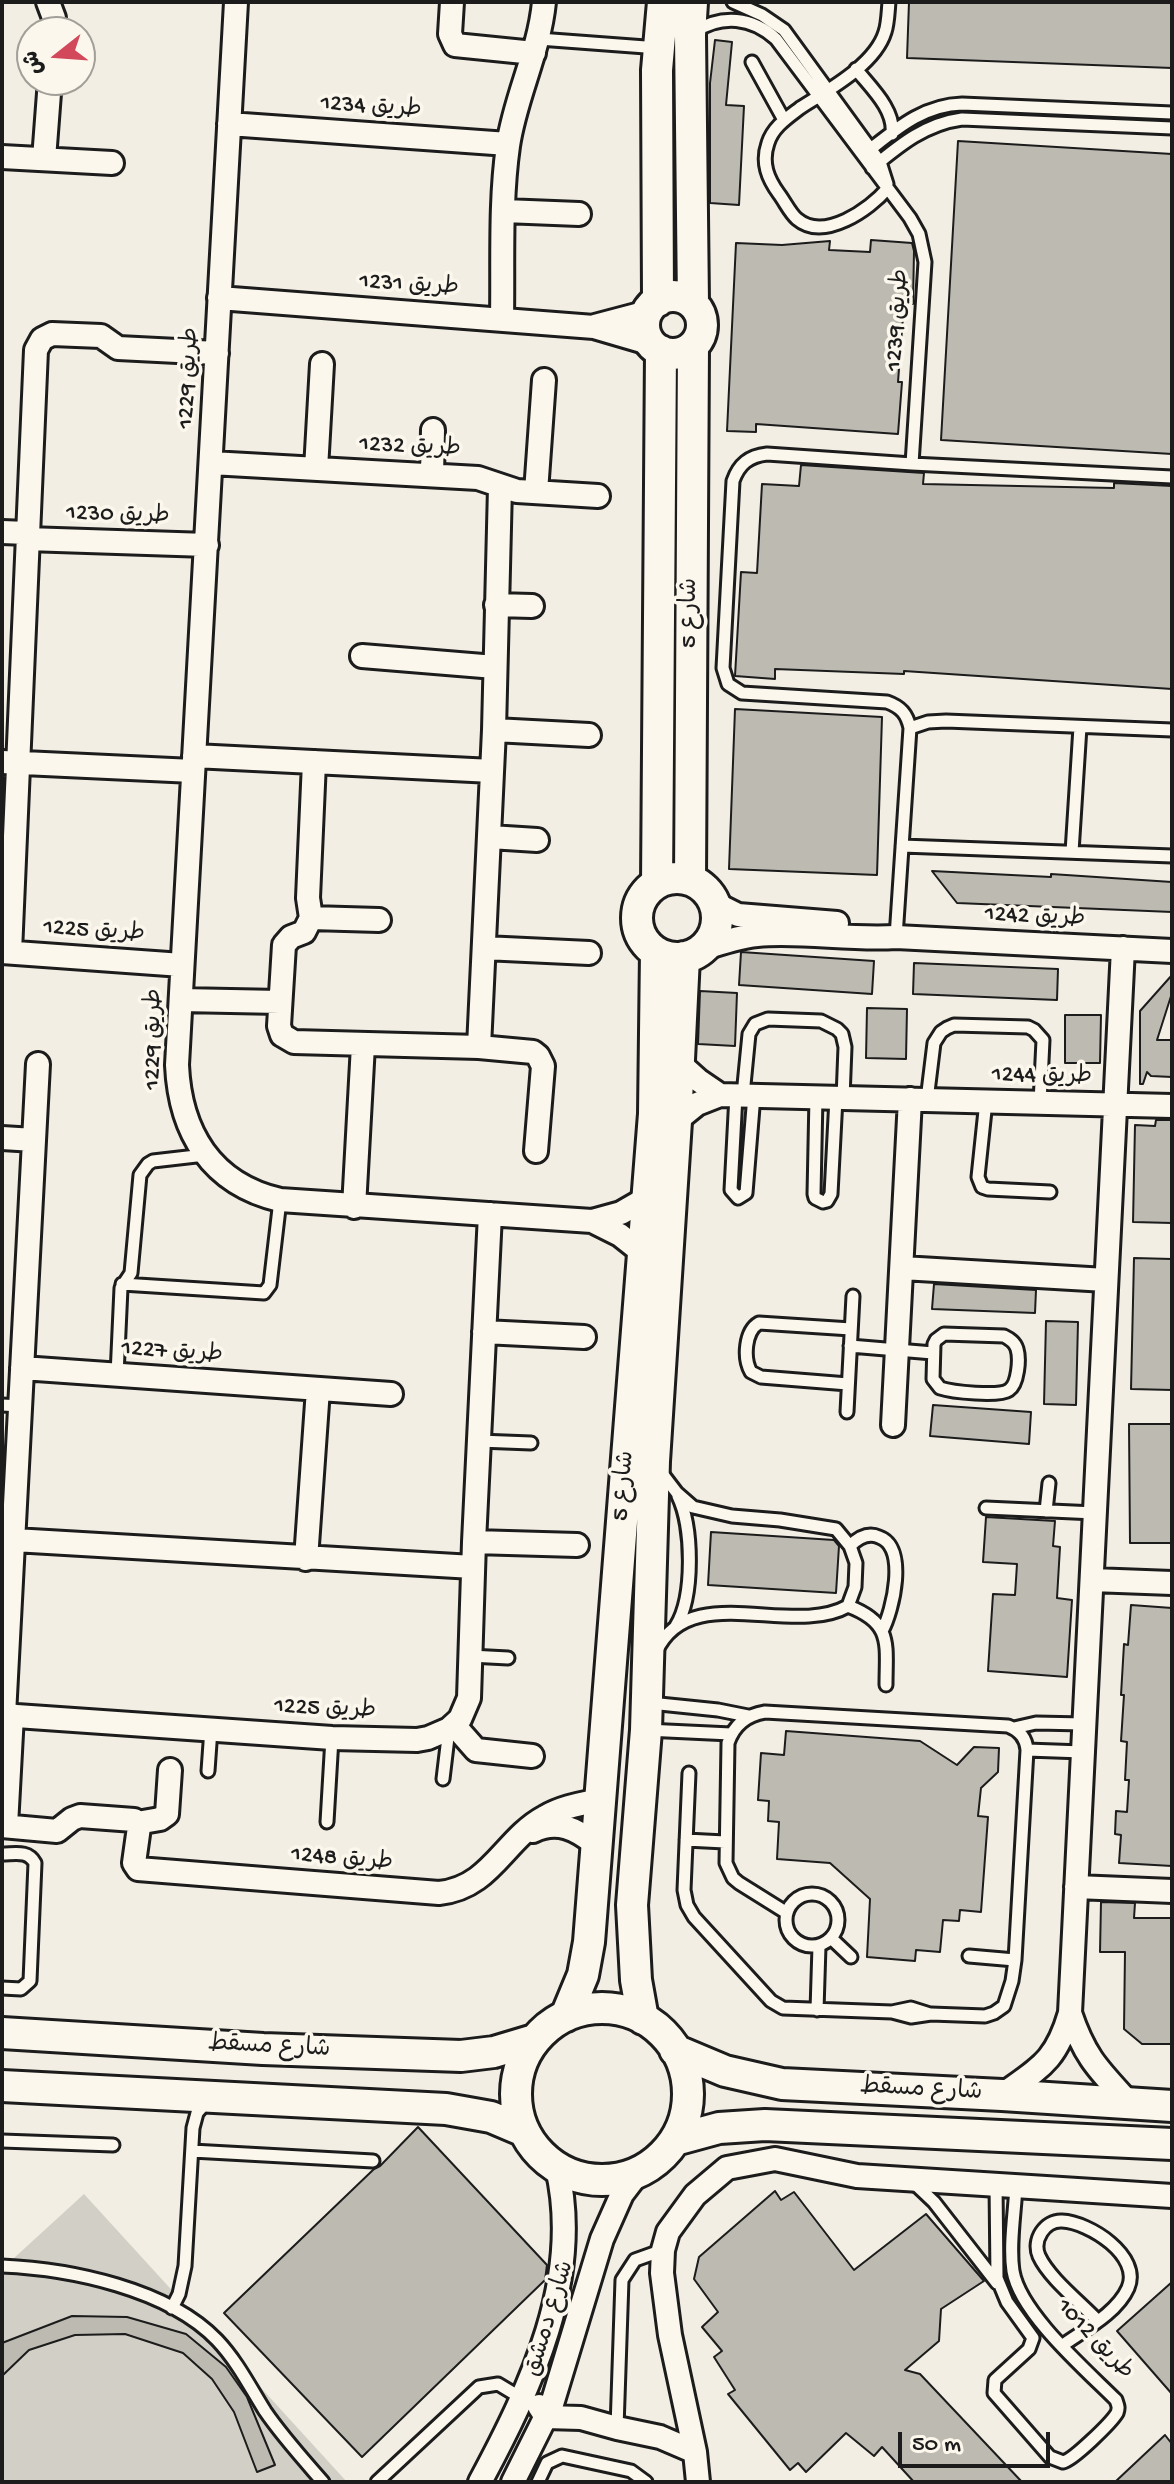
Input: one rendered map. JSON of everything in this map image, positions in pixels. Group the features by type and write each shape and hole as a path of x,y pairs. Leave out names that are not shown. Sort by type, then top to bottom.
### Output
{"street":[{"name":"طريق 1229","path":"236,2 177,1065 184,1115 205,1155 238,1184 259,1195 280,1200 592,1221 621,1213 647,1198"},
{"path":"452,2 450,39 455,45 536,46"},
{"path":"502,319 508,144 536,46 544,2"},
{"path":"653,306 669,296 677,296 693,304 701,315 702,329 693,346 678,353 657,347 645,327 653,306 657,70 663,2"},
{"path":"692,2 693,304"},
{"path":"44,159 49,96"},
{"name":"طريق 1234","path":"229,124 508,144"},
{"path":"2,157 112,163"},
{"path":"504,211 579,214"},
{"name":"طريق 1231","path":"219,298 594,327 657,347"},
{"name":"طريق 1231","path":"594,327 653,306"},
{"path":"6,952 10,762 27,536 36,350 46,336 57,334 101,336 118,348 217,353"},
{"name":"شارع 5","path":"693,346 701,889"},
{"name":"شارع 5","path":"657,347 657,883"},
{"path":"316,469 322,364"},
{"path":"536,492 544,380"},
{"path":"432,475 433,430"},
{"name":"طريق 1232","path":"211,463 478,478 500,487 598,496"},
{"path":"479,1047 490,837 500,487"},
{"name":"طريق 1230","path":"2,532 27,536 207,545"},
{"path":"496,605 532,606"},
{"path":"362,656 495,667"},
{"path":"494,730 589,735"},
{"path":"10,762 314,762 492,771"},
{"path":"314,762 308,898 311,918 304,932 291,937 284,945 280,1031 289,1041 479,1047 533,1052 543,1066 536,1151"},
{"path":"490,837 537,840"},
{"path":"679,878 701,889 716,911 716,925 711,939 681,953 647,944 641,935 638,912 641,900 657,883 679,878"},
{"name":"طريق 1242","path":"701,889 718,905 738,915 862,925 896,937"},
{"path":"311,918 379,920"},
{"name":"طريق 1242","path":"681,953 733,939 775,934 1172,951"},
{"path":"484,948 589,953"},
{"path":"1002,2095 1047,2061 1063,2038 1070,2013 1123,948"},
{"name":"طريق 1225","path":"6,952 182,965"},
{"name":"شارع 5","path":"643,2019 636,1980 632,1905 649,1671 654,1461 676,1121 681,953"},
{"name":"شارع 5","path":"566,2016 583,1975 589,1942 654,1114 681,953"},
{"path":"181,1000 280,1002"},
{"path":"354,1207 363,1045"},
{"path":"679,1063 698,1080 738,1095"},
{"path":"38,1064 22,1368 11,1405 14,1540 4,1826 57,1831 80,1816 134,1820 137,1823 160,1819 167,1814 170,1770"},
{"name":"طريق 1244","path":"676,1121 697,1104 738,1095 1172,1106"},
{"path":"893,1425 902,1268 919,1100"},
{"path":"2,1138 34,1140"},
{"path":"490,1214 469,1698 465,1710 452,1727 476,1750 532,1756"},
{"name":"طريق 1229","path":"592,1221 620,1235 644,1254"},
{"path":"902,1268 1106,1280"},
{"path":"484,1332 584,1337"},
{"name":"طريق 1227","path":"22,1368 391,1394"},
{"path":"306,1559 318,1389"},
{"path":"14,1540 473,1567"},
{"path":"474,1542 577,1545"},
{"path":"1092,1580 1172,1583"},
{"name":"طريق 1225","path":"6,1715 332,1738 417,1740 452,1727"},
{"path":"600,1800 620,1823 619,1877 621,1889 632,1905"},
{"name":"طريق 1248","path":"137,1823 134,1863 138,1869 439,1893 459,1890 477,1880 544,1817 562,1809 600,1800"},
{"name":"طريق 1248","path":"521,1837 553,1824 577,1832 596,1845"},
{"path":"1076,1887 1172,1891"},
{"path":"597,2008 629,2012 643,2019 667,2038 686,2079 688,2095 682,2126 675,2140 652,2164 638,2173 618,2179 576,2177 557,2168 544,2158 524,2131 517,2108 516,2084 522,2061 534,2040 554,2022 597,2008"},
{"path":"1070,2013 1087,2055 1130,2104"},
{"name":"شارع مسقط","path":"2,2033 263,2049 461,2056 494,2052 534,2040"},
{"name":"شارع مسقط","path":"675,2050 725,2071 782,2084 1172,2106"},
{"path":"2,2086 446,2109 491,2117 524,2131"},
{"name":"شارع مسقط","path":"675,2140 719,2128 765,2125 1172,2144"},
{"path":"698,2482 695,2452 670,2335 662,2273 663,2250 668,2232 695,2195 727,2168 775,2159 857,2176 1172,2196"},
{"name":"شارع دمشق","path":"480,2482 524,2399 562,2276 564,2220 557,2168"},
{"name":"شارع دمشق","path":"513,2482 546,2417 602,2239 622,2194 638,2173"},
{"path":"538,2361 535,2394 546,2417 581,2418 660,2437 695,2452"},
{"path":"558,2384 576,2405 581,2418"},
{"path":"660,2437 689,2422"}],"lane":[{"name":"طريق 1239","path":"733,2 749,16 774,21 784,30 823,93 886,175 887,189 915,225 924,252 912,464"},
{"path":"887,189 867,208 843,222 815,226 799,220 771,182 766,167 767,145 784,120 874,53 885,33 889,2"},
{"path":"690,35 720,21 749,16"},
{"path":"536,46 660,48"},
{"path":"752,62 784,120"},
{"path":"856,69 889,112 893,122 892,134"},
{"path":"867,152 922,112 952,104 1172,113"},
{"path":"1121,126 1122,111"},
{"path":"876,165 919,132 962,119 1172,128"},
{"path":"896,937 910,728 903,711 887,702 742,693 728,684 723,668 733,481 741,465 757,455 767,454 1172,477"},
{"path":"910,728 928,722 946,721 1172,730"},
{"path":"1072,852 1080,727"},
{"path":"902,846 1172,856"},
{"path":"738,1095 746,1193 738,1198 731,1190 738,1095 749,1034 755,1024 768,1019 821,1021 837,1029 845,1047 832,1098 814,1194 823,1202 831,1194 832,1098"},
{"path":"919,1100 934,1043 941,1032 954,1025 1021,1026 1034,1030 1043,1040 1040,1103"},
{"path":"986,1101 978,1177 980,1184 988,1189 1050,1192"},
{"path":"117,1375 122,1284 131,1273 138,1181 148,1164 205,1155"},
{"path":"122,1284 264,1293 270,1285 280,1200"},
{"path":"847,1412 853,1296"},
{"path":"848,1384 761,1377 751,1372 747,1361 748,1334 759,1323 851,1329"},
{"path":"944,1334 1004,1336 1013,1342 1018,1352 1015,1382 1008,1391 998,1394 940,1388 933,1379 933,1353 936,1340 944,1334"},
{"path":"850,1346 933,1353"},
{"path":"479,1441 531,1443"},
{"path":"654,1461 677,1493 693,1507 732,1516 836,1529 850,1546 856,1563 855,1587 848,1606 835,1614 808,1617 722,1612 696,1616 670,1633"},
{"path":"1046,1511 1049,1483"},
{"path":"649,1671 658,1647 681,1618 687,1594 688,1526 677,1493"},
{"path":"986,1508 1095,1513"},
{"path":"850,1546 864,1536 872,1535 888,1541 893,1548 896,1556 893,1602 882,1631"},
{"path":"848,1606 868,1616 887,1640 886,1685"},
{"path":"470,1656 508,1658"},
{"path":"646,1716 718,1710 748,1716 765,1712 1014,1728 1036,1723 1084,1724"},
{"path":"646,1716 731,1734"},
{"path":"748,1716 736,1727 728,1743 726,1863 733,1878 745,1888 787,1913"},
{"path":"443,1779 452,1727"},
{"path":"689,1773 684,1890 687,1905 694,1917 771,2001 790,2010 892,2012 911,2008 931,2014 985,2016 1004,2006 1015,1960 1027,1750 1025,1740 1014,1728"},
{"path":"208,1771 211,1729"},
{"path":"327,1822 332,1738"},
{"path":"1027,1750 1083,1752"},
{"path":"686,1840 725,1842"},
{"path":"2,1854 25,1854 35,1863 30,1981 21,1989 2,1988"},
{"path":"807,1895 825,1898 837,1912 838,1921 831,1938 819,1946 810,1946 794,1939 786,1922 787,1913 798,1898 807,1895"},
{"path":"831,1938 851,1957"},
{"path":"817,2010 819,1946"},
{"path":"969,1956 1015,1960"},
{"path":"172,2308 179,2294 185,2266 194,2120 212,2096"},
{"path":"2,2141 113,2145"},
{"path":"192,2151 373,2161"},
{"path":"908,2179 934,2202 1000,2287"},
{"name":"طريق 1012","path":"1006,2184 1012,2258 1017,2284 1029,2308 1118,2405 1115,2415 1070,2461 1050,2457 994,2393 995,2380 1029,2349 1033,2338 1007,2302 997,2278 1006,2184"},
{"path":"1063,2345 1097,2320 1114,2305 1128,2287 1129,2267 1118,2248 1088,2230 1062,2221 1053,2222 1039,2236 1039,2255 1097,2320"},
{"path":"617,2428 622,2280 635,2260 663,2250"},
{"path":"2,2266 121,2286 172,2308 200,2325 228,2352 265,2411 323,2482"},
{"path":"377,2482 479,2387 498,2384 524,2399"},
{"path":"538,2482 547,2463 562,2456 631,2471 646,2482"}],"shaded area":[{"path":"84,2194 347,2482 2,2482 2,2269"}],"building":[{"path":"909,2 1172,2 1172,68 907,58"},
{"path":"715,40 732,42 726,105 744,106 739,205 710,203 710,83"},
{"path":"958,141 1172,154 1172,454 941,440"},
{"path":"871,240 912,243 914,251 913,304 904,304 898,434 756,424 756,432 727,431 736,243 782,245 830,241 829,250 870,252"},
{"path":"801,465 924,473 923,484 1114,488 1114,483 1172,486 1172,689 904,671 904,674 775,669 775,679 735,676 741,572 757,573 762,484 799,486"},
{"path":"735,709 882,717 877,875 729,869"},
{"path":"932,871 1051,877 1051,874 1172,882 1172,912 957,903"},
{"path":"741,952 874,961 872,994 739,985"},
{"path":"914,963 1058,969 1057,1000 913,994"},
{"path":"1172,975 1172,993 1157,1040 1172,1040 1172,1077 1151,1076 1147,1072 1143,1084 1140,1084 1140,1011"},
{"path":"700,991 737,993 735,1046 698,1044"},
{"path":"867,1008 907,1009 906,1059 866,1058"},
{"path":"1065,1015 1101,1015 1100,1063 1065,1063"},
{"path":"1156,1120 1172,1120 1172,1223 1133,1222 1135,1125 1155,1126"},
{"path":"1134,1258 1172,1259 1172,1390 1131,1389"},
{"path":"934,1284 1036,1290 1035,1313 932,1309"},
{"path":"1046,1321 1078,1322 1076,1405 1044,1404"},
{"path":"933,1405 1031,1412 1029,1444 930,1436"},
{"path":"1129,1424 1172,1424 1172,1543 1130,1543"},
{"path":"986,1517 1055,1521 1053,1546 1060,1547 1057,1598 1072,1600 1067,1677 988,1671 993,1594 1015,1595 1017,1564 983,1562"},
{"path":"711,1532 834,1540 839,1546 836,1593 708,1585"},
{"path":"1131,1605 1172,1608 1172,1866 1119,1863 1121,1835 1115,1834 1116,1811 1127,1812 1129,1780 1125,1780 1127,1742 1121,1741 1124,1695 1121,1695 1124,1644 1128,1645"},
{"path":"786,1731 920,1741 957,1765 974,1747 999,1748 998,1772 981,1788 978,1816 988,1817 981,1912 960,1910 959,1921 943,1920 940,1952 916,1950 915,1961 867,1957 870,1899 830,1863 777,1859 779,1822 768,1821 769,1801 758,1800 761,1753 784,1755"},
{"path":"1101,1902 1135,1903 1134,1918 1172,1918 1172,2044 1142,2044 1124,2029 1125,1952 1100,1952"},
{"path":"418,2127 547,2265 545,2280 362,2457 224,2313"},
{"path":"775,2191 781,2200 794,2192 854,2270 926,2214 984,2281 941,2309 939,2341 905,2370 920,2374 1022,2482 914,2482 882,2447 874,2456 846,2433 806,2472 798,2463 790,2470 728,2394 735,2390 714,2357 722,2351 702,2327 718,2312 694,2279 699,2257"},
{"path":"1172,2282 1172,2394 1117,2331"},
{"path":"72,2316 127,2317 186,2334 226,2367 247,2397 275,2465 257,2472 234,2412 212,2379 183,2353 125,2334 75,2335 29,2350 2,2376 2,2343"},
{"path":"1165,2435 1172,2444 1172,2482 1115,2482"}]}
